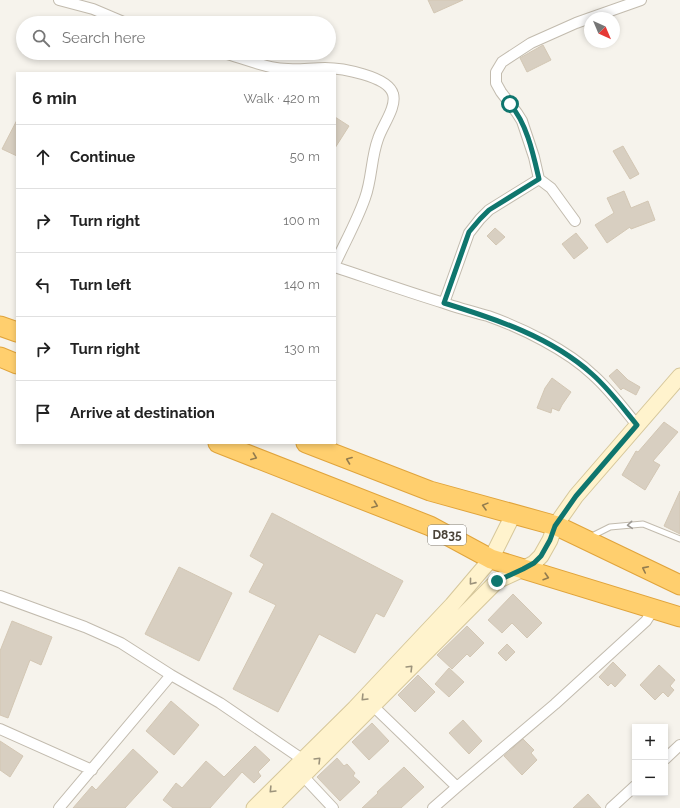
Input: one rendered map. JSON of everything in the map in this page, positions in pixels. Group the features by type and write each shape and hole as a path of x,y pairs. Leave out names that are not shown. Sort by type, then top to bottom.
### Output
{"highway":[{"path":"0,326 16,332"},
{"path":"0,357 16,364"},
{"name":"D835","path":"221,444 430,526 491,559 652,610 680,617"},
{"path":"309,444 430,491 514,513 555,526 680,585"}],"street":[{"path":"59,0 93,9 110,16"},
{"path":"607,12 641,0"},
{"path":"575,221 551,188 539,179 534,157 522,121 496,83 496,72 502,62 531,43 584,20"},
{"path":"247,60 277,69 327,68 344,70 378,79 387,85 393,93 393,103 378,138 374,152 372,170 365,198 336,263"},
{"path":"444,303 469,232 489,210 539,179"},
{"path":"336,265 488,317 545,342 578,362 593,374 637,425"},
{"path":"254,808 302,759 497,581 534,563 543,553 555,526 576,496 680,376"},
{"path":"271,808 372,705 389,680 491,559 514,513"},
{"path":"0,596 85,627 121,643 171,675 220,703 302,759"},
{"path":"434,808 554,704 646,621 652,610"},
{"path":"59,808 171,675"},
{"path":"372,705 457,787"},
{"path":"0,729 92,770"},
{"path":"668,756 680,745"},
{"path":"303,776 333,808"},
{"path":"611,808 632,789"}],"lane":[{"path":"584,540 610,527 643,524 680,539"}],"building":[{"path":"428,0 463,0 434,13"},
{"path":"543,45 551,60 527,72 520,58"},
{"path":"336,118 349,126 336,146"},
{"path":"16,122 16,156 2,149"},
{"path":"623,146 639,174 630,179 613,151"},
{"path":"624,191 631,208 648,201 655,220 631,229 630,227 607,243 595,225 614,213 607,198"},
{"path":"495,228 505,237 496,245 487,236"},
{"path":"576,233 588,248 574,259 562,244"},
{"path":"617,369 628,380 640,387 636,395 623,388 621,390 609,376"},
{"path":"552,378 571,392 559,411 552,408 551,413 537,408 545,388"},
{"path":"664,422 678,432 653,461 660,465 645,490 622,475 636,451 638,452"},
{"path":"680,491 680,534 664,526"},
{"path":"272,513 403,581 384,617 376,613 355,653 319,634 278,712 233,689 276,605 249,592 264,564 250,556"},
{"path":"179,567 232,593 199,661 145,634"},
{"path":"513,594 542,623 527,638 512,623 502,633 488,620"},
{"path":"12,621 52,637 41,665 30,660 8,718 0,715 0,651"},
{"path":"467,626 484,643 470,657 467,654 452,669 437,655"},
{"path":"507,644 515,652 506,661 498,653"},
{"path":"613,662 626,675 615,687 611,683 608,686 599,677"},
{"path":"659,665 675,680 670,686 674,690 668,697 663,692 655,700 640,685"},
{"path":"449,668 464,682 449,697 435,684"},
{"path":"418,675 435,692 415,712 398,695"},
{"path":"171,701 199,725 174,755 146,731"},
{"path":"463,720 482,741 469,754 449,733"},
{"path":"372,723 389,741 369,760 352,742"},
{"path":"523,739 534,750 531,753 537,760 522,775 504,756"},
{"path":"0,741 23,756 10,777 0,770"},
{"path":"255,746 270,760 258,772 261,776 254,783 242,772 210,808 173,808 163,800 176,783 182,788 206,761 224,777"},
{"path":"133,749 158,772 125,808 73,808 92,786 96,790"},
{"path":"337,758 344,766 347,764 355,773 353,776 360,782 340,801 317,777"},
{"path":"404,767 424,787 401,808 362,808 378,793 377,792"},
{"path":"588,794 601,808 573,808"}],"route":[{"path":"497,581 534,563 541,556 546,549 555,526 576,496 637,425 610,392 593,374 578,362 545,342 518,329 488,317 444,303 469,232 489,210 524,190 539,179 534,157 522,121 510,104"}]}
